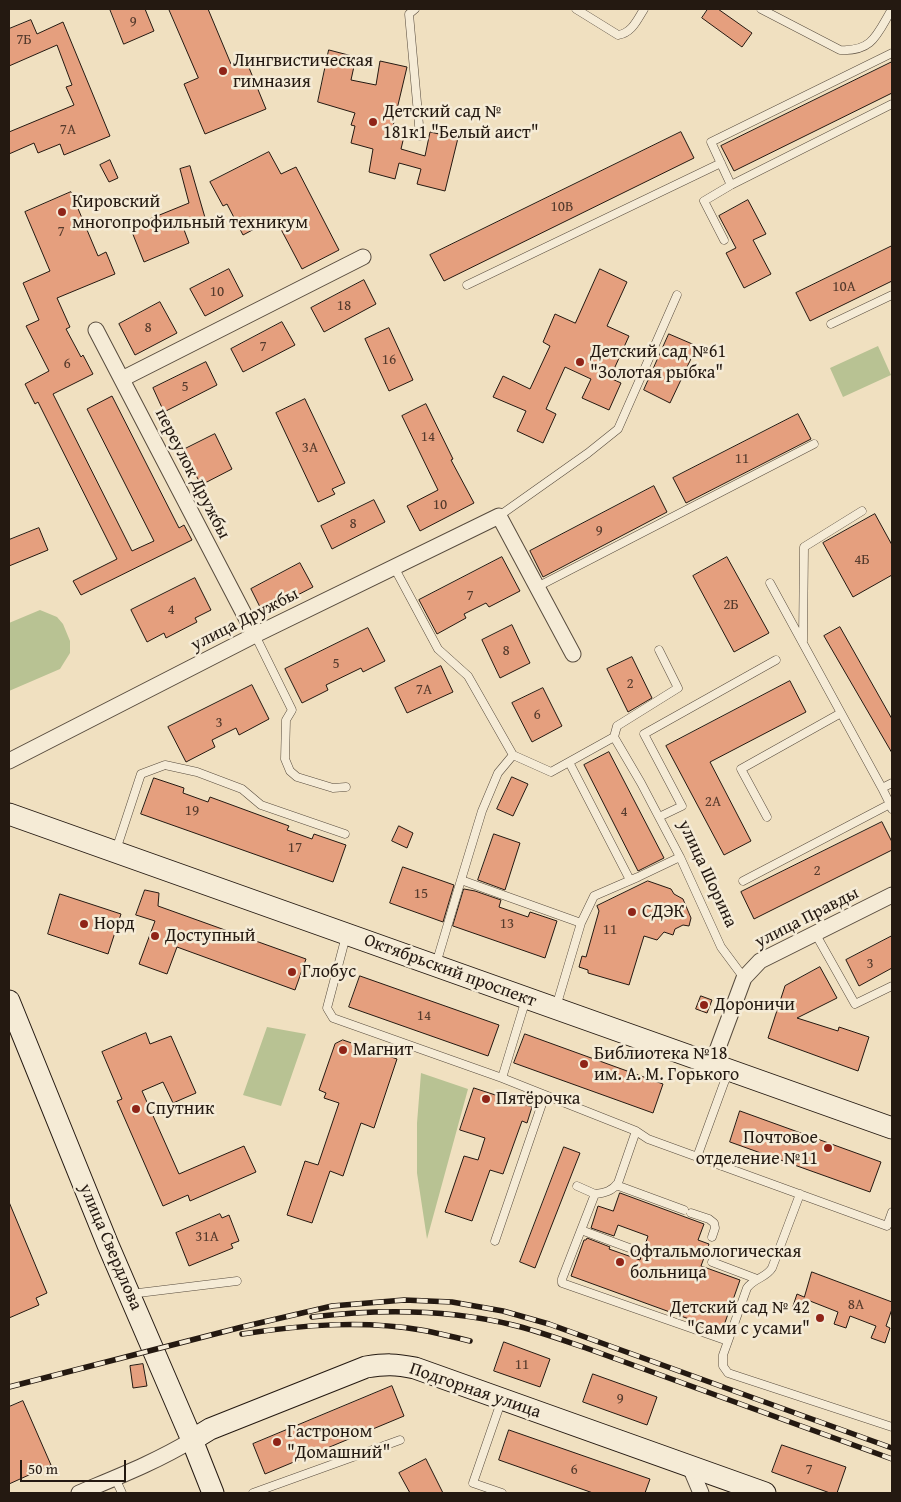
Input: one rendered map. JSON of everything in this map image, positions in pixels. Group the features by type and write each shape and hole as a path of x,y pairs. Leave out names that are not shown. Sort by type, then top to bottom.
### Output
{"street":[{"path":"122,379 363,257"},
{"name":"переулок Дружбы","path":"96,330 255,635"},
{"path":"499,516 573,654"},
{"name":"улица Дружбы","path":"9,761 255,635 499,516"},
{"name":"Октябрьский проспект","path":"9,814 892,1128"},
{"name":"улица Правды","path":"720,1067 744,978 760,961 892,895"},
{"name":"улица Свердлова","path":"9,1001 108,1246 213,1493"},
{"name":"Подгорная улица","path":"79,1493 166,1455 210,1429 366,1367 385,1364 414,1368 765,1493"},
{"path":"690,1467 701,1493"}],"lane":[{"path":"415,9 410,14 420,136"},
{"path":"576,9 618,35 625,34 631,30 644,9"},
{"path":"761,9 840,50 853,51 866,46 874,39 892,10"},
{"path":"731,185 710,142 892,53"},
{"path":"724,240 704,201 731,185 892,104"},
{"path":"467,285 721,163"},
{"path":"499,516 588,453 618,429 677,295"},
{"path":"831,324 892,295"},
{"path":"537,587 814,444"},
{"path":"803,643 804,547 862,511"},
{"path":"394,568 438,649 468,676 513,755 551,772 614,737 617,726 678,688 659,650"},
{"path":"743,882 891,807 770,583"},
{"path":"255,635 292,710 286,720 285,759 290,771 297,777 333,788 346,787"},
{"path":"660,818 682,806 644,734 776,660"},
{"path":"767,817 741,768 841,713"},
{"name":"улица Шорина","path":"614,737 680,857 721,947 744,978"},
{"path":"435,966 482,811 498,773 513,755"},
{"path":"569,762 630,880"},
{"path":"116,852 141,774 165,765 197,772 242,789 261,805 345,834"},
{"path":"882,788 892,782"},
{"path":"556,1009 581,923 594,896 680,857"},
{"path":"461,880 581,923"},
{"path":"347,934 327,1008 333,1018 502,1078 636,1131 648,1139 890,1227 892,1212"},
{"path":"815,934 855,1004 892,986"},
{"path":"502,1078 527,998"},
{"path":"697,1157 720,1067"},
{"path":"495,1241 545,1095"},
{"path":"577,1186 595,1194 605,1193 614,1189 636,1131"},
{"path":"616,1186 709,1219 714,1223 715,1228 712,1238"},
{"path":"595,1194 562,1283 728,1341"},
{"path":"800,1194 769,1274 758,1279 747,1288 728,1341 723,1366 728,1373 892,1427"},
{"path":"581,1230 632,1249"},
{"path":"712,1262 758,1279"},
{"path":"129,1294 237,1282"},
{"path":"502,1400 473,1483 502,1493"},
{"path":"253,1493 400,1440"},
{"path":"115,1478 122,1493"}],"green space":[{"path":"878,346 891,375 843,397 830,368"},
{"path":"40,610 57,617 63,624 70,641 70,653 60,669 9,691 9,623"},
{"path":"267,1027 306,1034 281,1106 243,1095"},
{"path":"421,1073 468,1089 427,1239 417,1173 417,1123"}],"building":[{"path":"110,9 145,9 154,31 124,44"},
{"name":"Лингвистическая гимназия","path":"169,9 208,9 231,64 245,58 266,109 205,134 184,84 198,78"},
{"path":"708,9 718,9 752,33 742,47 702,18"},
{"path":"31,20 37,34 63,22 110,136 64,155 60,144 38,153 34,143 9,154 9,132 74,105 66,87 72,85 57,45 9,66 9,29"},
{"name":"Детский сад № 181к1 \"Белый аист\"","path":"329,50 356,57 351,80 376,85 380,61 407,67 393,126 406,128 401,149 425,156 430,132 458,138 445,191 417,184 421,169 399,163 395,179 369,172 373,149 351,143 355,126 351,125 355,113 318,102"},
{"path":"892,62 892,93 734,171 721,146"},
{"path":"681,132 694,158 444,281 430,255"},
{"path":"269,152 281,174 296,167 339,250 302,269 275,218 243,235 227,204 223,206 210,182"},
{"path":"110,160 118,178 109,182 100,165"},
{"path":"190,166 206,221 183,227 189,243 144,262 130,227 189,203 180,169"},
{"path":"71,192 98,256 106,252 115,274 57,298 70,327 66,329 81,357 83,355 93,374 53,394 132,551 154,541 87,409 112,396 179,528 184,525 192,540 81,595 73,581 117,559 38,402 35,404 25,384 49,371 26,326 39,320 23,283 50,271 25,212"},
{"path":"748,200 766,234 753,240 771,274 744,288 726,253 736,248 719,216"},
{"path":"892,246 892,281 810,321 796,293"},
{"path":"229,269 243,296 205,316 190,289"},
{"name":"Детский сад №61 \"Золотая рыбка\"","path":"600,269 627,282 607,326 629,336 610,378 621,383 609,410 582,398 591,379 565,367 546,409 556,414 543,443 517,431 526,411 493,397 503,376 530,389 550,346 543,342 555,314 575,323"},
{"path":"364,280 376,304 324,332 311,308"},
{"path":"160,302 177,333 135,355 119,324"},
{"path":"282,322 295,345 243,372 231,349"},
{"path":"389,328 413,380 389,391 365,339"},
{"path":"669,334 697,346 670,403 644,390"},
{"path":"206,362 217,385 164,412 153,388"},
{"path":"305,399 345,483 332,489 335,494 318,502 276,413"},
{"path":"426,404 453,459 451,460 474,503 420,531 407,506 438,490 402,416"},
{"path":"798,414 811,439 686,503 673,478"},
{"path":"215,434 232,469 201,485 183,450"},
{"path":"654,486 667,512 543,577 530,551"},
{"path":"374,500 385,522 332,549 321,526"},
{"path":"875,514 892,545 892,575 853,597 823,543"},
{"path":"39,528 48,550 9,566 9,540"},
{"path":"502,557 520,591 489,607 486,603 464,614 466,618 437,634 419,600"},
{"path":"727,557 769,633 734,652 693,576"},
{"path":"300,563 313,587 263,613 251,589"},
{"path":"195,578 211,610 195,618 197,622 166,638 164,633 147,642 131,610"},
{"path":"512,625 530,663 500,678 482,640"},
{"path":"840,627 892,719 892,753 824,636"},
{"path":"368,628 385,661 363,672 361,668 326,685 328,690 302,703 285,669"},
{"path":"632,657 652,698 628,712 607,669"},
{"path":"441,666 453,692 407,713 395,688"},
{"path":"790,681 806,712 710,762 751,841 724,855 666,746"},
{"path":"252,685 269,719 239,735 236,728 212,740 215,747 186,762 168,727"},
{"path":"543,688 562,726 532,742 512,703"},
{"path":"609,752 664,858 638,871 584,765"},
{"path":"512,777 528,784 513,816 497,809"},
{"path":"154,778 184,788 183,793 208,802 210,797 289,826 287,830 312,839 314,834 346,845 333,882 141,814"},
{"path":"882,822 892,842 892,850 754,919 741,892"},
{"path":"399,826 413,833 407,848 392,841"},
{"path":"494,834 520,843 505,890 478,880"},
{"path":"403,867 454,885 443,922 390,903"},
{"path":"648,881 671,889 674,894 683,899 691,918 689,926 683,925 675,929 673,935 664,932 657,940 644,936 629,985 588,973 588,970 579,967 582,956 586,957 599,911 597,906"},
{"path":"464,889 501,900 499,907 528,917 530,912 557,921 545,958 453,926"},
{"path":"145,890 159,893 158,906 306,959 295,990 177,947 167,974 139,964 155,921 136,915"},
{"name":"Норд","path":"60,894 121,914 108,954 48,934"},
{"path":"892,936 892,968 859,986 846,960"},
{"path":"820,967 837,998 797,1018 838,1031 839,1027 869,1037 858,1071 768,1038 785,986"},
{"path":"360,976 499,1025 488,1056 349,1007"},
{"name":"Дороничи","path":"701,996 712,1000 707,1013 696,1009"},
{"path":"146,1033 150,1044 171,1036 196,1093 173,1103 163,1082 142,1091 179,1174 244,1146 256,1172 190,1201 188,1195 163,1206 117,1101 122,1099 102,1052"},
{"path":"525,1034 663,1084 653,1113 514,1063"},
{"path":"343,1040 397,1059 374,1128 361,1123 343,1176 330,1171 312,1223 287,1215 305,1161 318,1165 339,1103 324,1098 326,1093 319,1090 335,1044"},
{"path":"474,1088 532,1107 527,1123 522,1121 503,1174 490,1170 472,1221 445,1212 464,1156 478,1160 485,1138 460,1130"},
{"path":"740,1111 881,1162 870,1192 730,1142"},
{"path":"564,1147 580,1153 535,1268 520,1262"},
{"name":"Офтальмологическая больница","path":"620,1193 704,1224 698,1240 709,1244 701,1266 740,1280 722,1331 571,1276 584,1240 587,1238 610,1247 609,1249 640,1260 648,1236 618,1225 614,1236 591,1228 598,1206 613,1211"},
{"path":"9,1202 47,1293 36,1298 39,1305 9,1318"},
{"path":"220,1214 222,1218 229,1215 239,1241 231,1244 233,1248 189,1266 176,1233"},
{"path":"812,1272 892,1302 892,1309 886,1326 890,1328 885,1343 871,1338 876,1326 850,1316 846,1328 834,1324 838,1312 810,1301 806,1314 792,1309 797,1294 804,1297"},
{"path":"504,1342 550,1359 540,1387 494,1371"},
{"path":"143,1364 147,1386 133,1388 130,1366"},
{"path":"593,1374 657,1397 647,1425 583,1402"},
{"path":"392,1386 404,1416 265,1474 253,1444"},
{"path":"23,1401 51,1465 9,1484 9,1407"},
{"path":"509,1430 650,1479 645,1493 593,1493 499,1460"},
{"path":"782,1445 846,1467 837,1493 830,1493 772,1472"},
{"path":"426,1459 443,1493 410,1493 399,1473"}],"railway":[{"path":"9,1387 242,1327 332,1306 404,1300 452,1302 503,1311 549,1324 892,1448"},
{"path":"312,1317 337,1314 413,1312 463,1316 513,1325 586,1348 892,1459"},
{"path":"242,1334 309,1326 354,1324 421,1330 470,1341"}],"place":[{"name":"Лингвистическая гимназия","path":"223,71"},
{"name":"Детский сад № 181к1 \"Белый аист\"","path":"373,122"},
{"name":"Кировский многопрофильный техникум","path":"62,212"},
{"name":"Детский сад №61 \"Золотая рыбка\"","path":"580,362"},
{"name":"СДЭК","path":"632,912"},
{"name":"Норд","path":"84,924"},
{"name":"Доступный","path":"155,936"},
{"name":"Глобус","path":"292,972"},
{"name":"Дороничи","path":"704,1005"},
{"name":"Магнит","path":"343,1050"},
{"name":"Библиотека №18 им. А. М. Горького","path":"584,1064"},
{"name":"Пятёрочка","path":"486,1099"},
{"name":"Спутник","path":"136,1109"},
{"name":"Почтовое отделение №11","path":"828,1148"},
{"name":"Офтальмологическая больница","path":"620,1262"},
{"name":"Детский сад № 42 \"Сами с усами\"","path":"820,1318"},
{"name":"Гастроном \"Домашний\"","path":"277,1442"}]}
